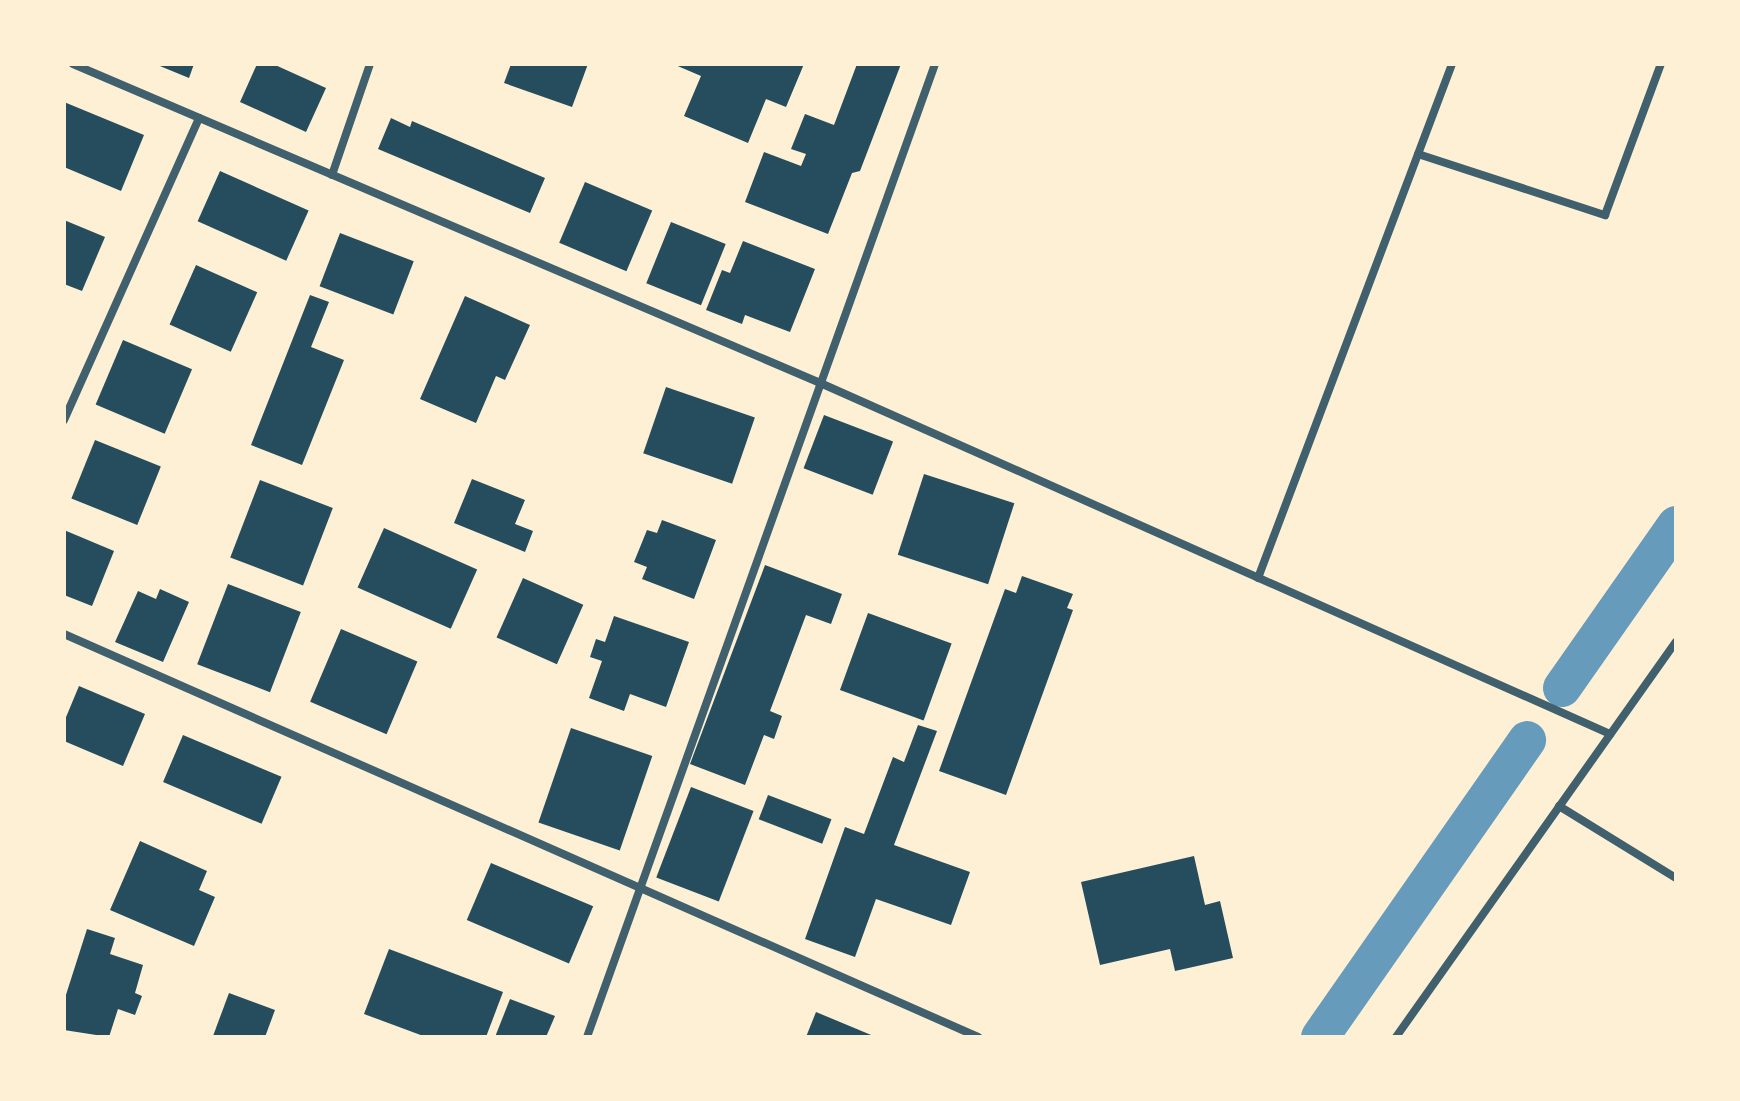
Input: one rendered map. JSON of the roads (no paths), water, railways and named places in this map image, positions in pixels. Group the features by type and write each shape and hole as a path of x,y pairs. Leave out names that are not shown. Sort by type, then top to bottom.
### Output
{"street":[{"path":"73,64 818,382 1610,734"},
{"path":"332,175 370,64"},
{"path":"587,1037 818,382 935,64"},
{"path":"1258,578 1452,64"},
{"path":"1418,154 1605,215 1661,64"},
{"path":"64,420 199,118"},
{"path":"64,634 637,890 978,1037"},
{"path":"1396,1037 1676,642"},
{"path":"1559,806 1676,878"}],"waterway":[{"path":"1562,688 1676,525"},
{"path":"1320,1037 1527,740"}]}
